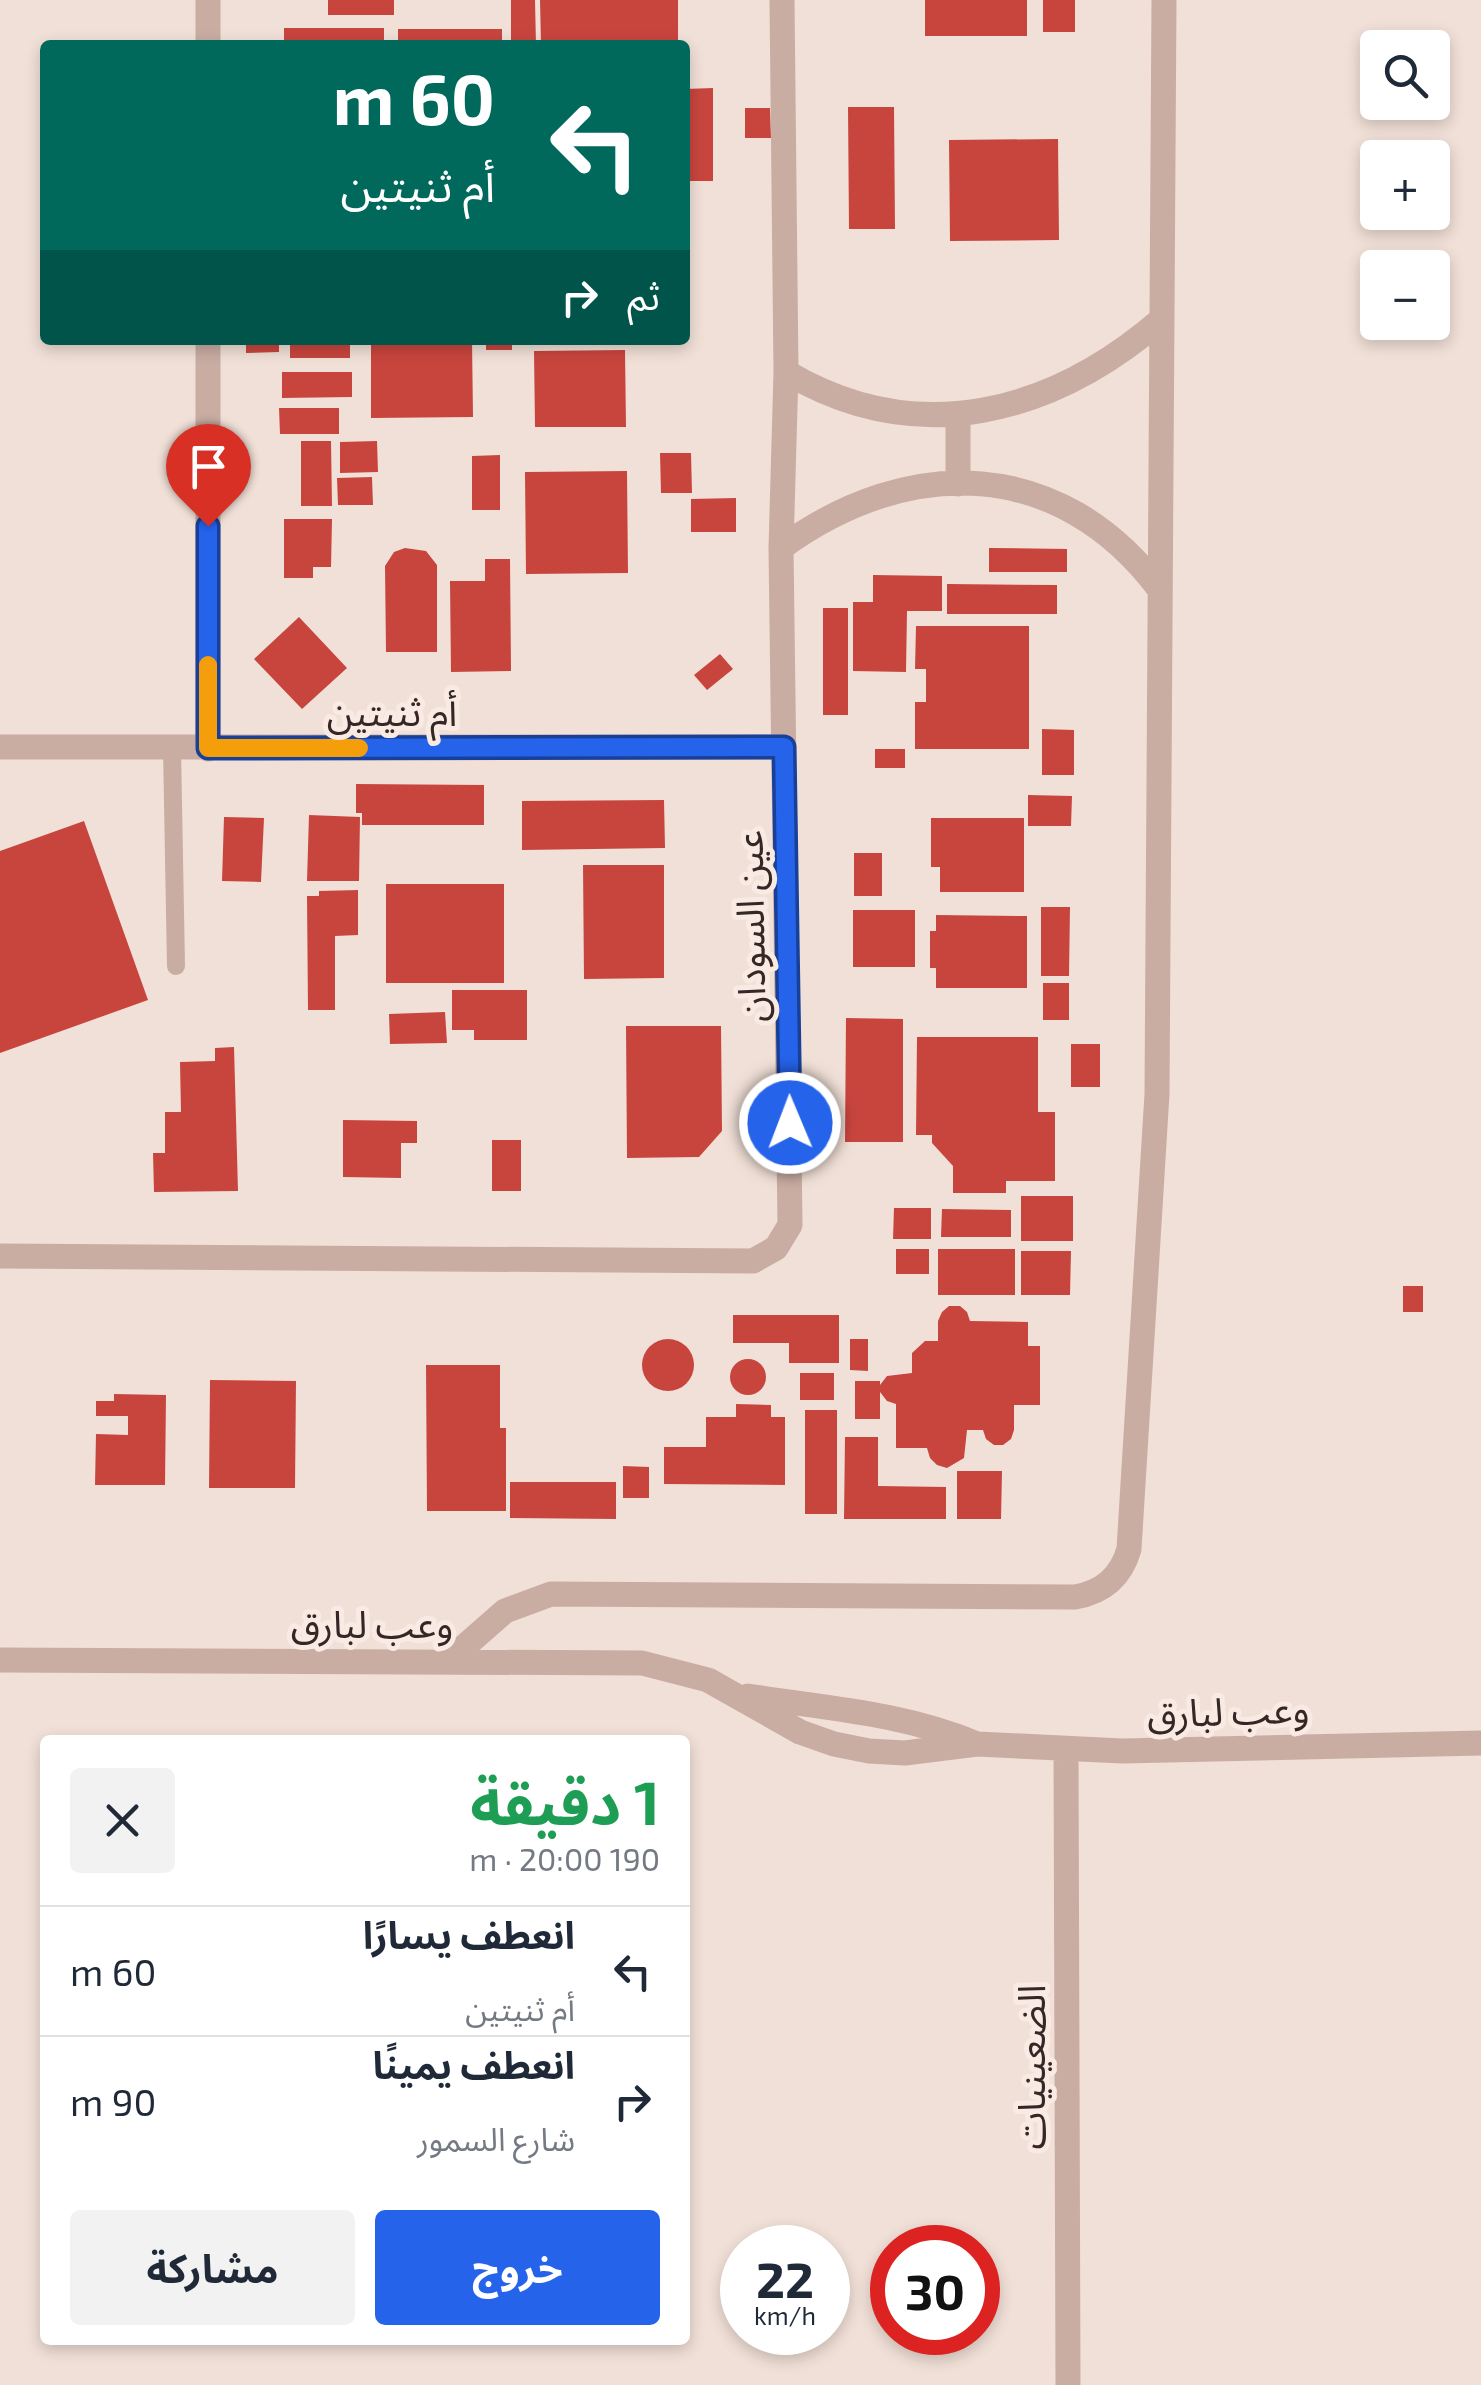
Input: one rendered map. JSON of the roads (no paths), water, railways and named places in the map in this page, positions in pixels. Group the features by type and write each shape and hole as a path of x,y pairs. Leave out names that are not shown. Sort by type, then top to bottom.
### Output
{"street":[{"path":"208,0 208,40"},
{"name":"عين السودان","path":"0,1256 726,1262 753,1261 776,1248 790,1225 792,1198 781,548 786,372 782,0"},
{"path":"448,1660 505,1611 551,1594 1075,1597 1104,1588 1124,1564 1129,1550 1157,1094 1164,0"},
{"path":"786,372 817,391 886,412 921,416 958,414 1014,404 1068,384 1117,355 1162,319"},
{"path":"208,345 208,748"},
{"path":"958,414 958,484"},
{"path":"781,548 834,512 864,500 926,485 1026,491 1073,510 1116,538 1160,590"},
{"name":"أم ثنيتين","path":"0,746 784,747"},
{"name":"وعب لبارق","path":"0,1660 642,1663 708,1680 739,1694 768,1716 834,1744 905,1753 977,1744 1066,1749 1481,1742"},
{"name":"وعب لبارق","path":"739,1694 888,1717 948,1732 977,1744"},
{"name":"الضعينيات","path":"1066,1749 1068,2385"}],"lane":[{"path":"172,748 176,966"}]}
